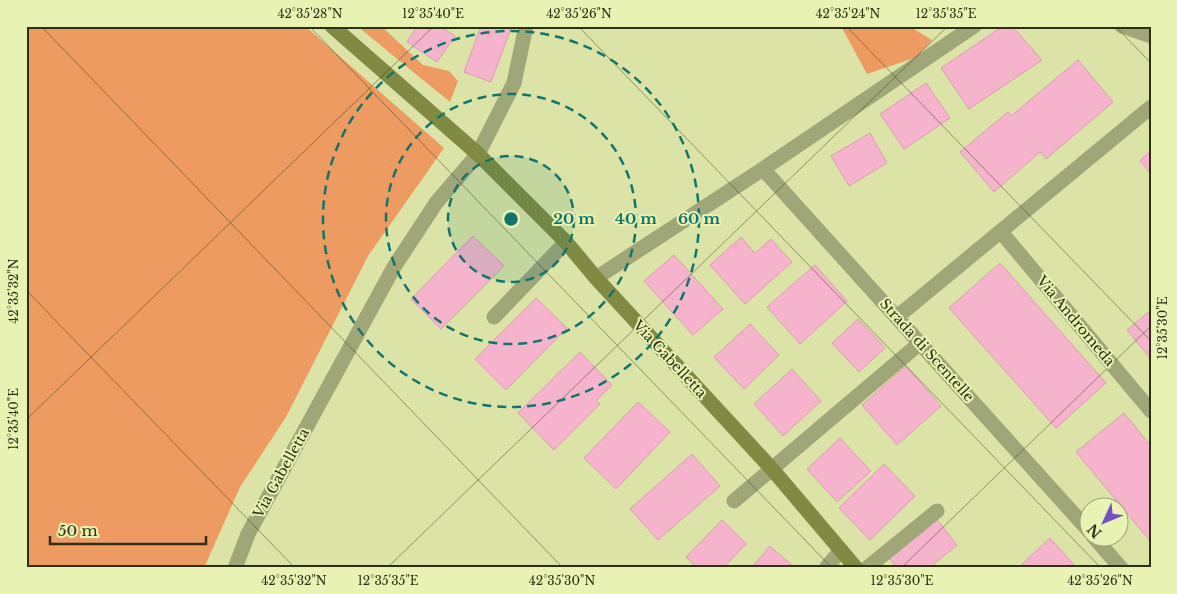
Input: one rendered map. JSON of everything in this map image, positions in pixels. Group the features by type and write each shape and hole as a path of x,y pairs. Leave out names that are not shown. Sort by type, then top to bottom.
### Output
{"street":[{"name":"Via Gabelletta","path":"332,26 478,154 566,242 596,278 772,470 856,568"},
{"path":"478,154 514,83 526,26"},
{"path":"596,278 763,169 974,26"},
{"path":"1122,26 1151,36"},
{"path":"897,317 1151,107"},
{"name":"Via Gabelletta","path":"235,568 248,534 394,267 436,203 478,154"},
{"name":"Strada di Scentelle","path":"763,169 1080,521"},
{"name":"Via Andromeda","path":"1001,232 1151,411"},
{"path":"494,316 566,242"},
{"path":"734,501 920,343"},
{"path":"866,568 937,511"},
{"path":"1103,546 1122,568"},
{"path":"826,568 841,550"}],"shaded area":[{"path":"26,26 305,26 444,148 368,256 286,417 240,487 204,568 26,568"},
{"path":"357,26 381,26 423,65 449,71 458,81 450,102"},
{"path":"841,26 909,26 932,40 917,57 867,74"}],"building":[{"path":"417,26 440,26 455,36 437,62 407,42"},
{"path":"481,26 512,26 491,82 464,72"},
{"path":"1003,26 1012,26 1042,60 969,109 941,68"},
{"path":"1078,60 1113,102 1046,159 1040,152 994,192 960,152 1008,112 1011,116"},
{"path":"926,83 950,118 904,149 880,114"},
{"path":"870,133 887,163 849,186 831,156"},
{"path":"1151,150 1151,174 1140,161"},
{"path":"473,236 504,266 441,329 411,299"},
{"path":"741,237 755,253 771,239 792,262 745,304 710,265"},
{"path":"674,255 723,309 693,335 644,281"},
{"path":"1000,263 1106,383 1056,428 949,308"},
{"path":"815,265 847,301 800,344 767,307"},
{"path":"536,298 567,328 506,390 475,359"},
{"path":"1151,310 1151,359 1127,330"},
{"path":"858,319 885,348 859,372 832,343"},
{"path":"750,324 779,355 744,389 714,357"},
{"path":"580,352 612,385 596,401 600,404 554,450 518,413"},
{"path":"906,366 941,406 897,445 862,405"},
{"path":"792,369 821,401 783,436 754,404"},
{"path":"638,402 670,432 616,489 584,458"},
{"path":"1124,413 1151,446 1151,542 1130,517 1130,496 1113,496 1076,452"},
{"path":"840,438 871,471 837,502 807,469"},
{"path":"692,454 720,486 658,540 630,509"},
{"path":"884,464 915,496 870,540 839,508"},
{"path":"935,517 957,545 929,568 897,568 887,555"},
{"path":"722,520 746,544 723,568 697,568 686,557"},
{"path":"1050,538 1077,568 1023,568 1021,565"},
{"path":"770,546 795,568 751,568"}]}
